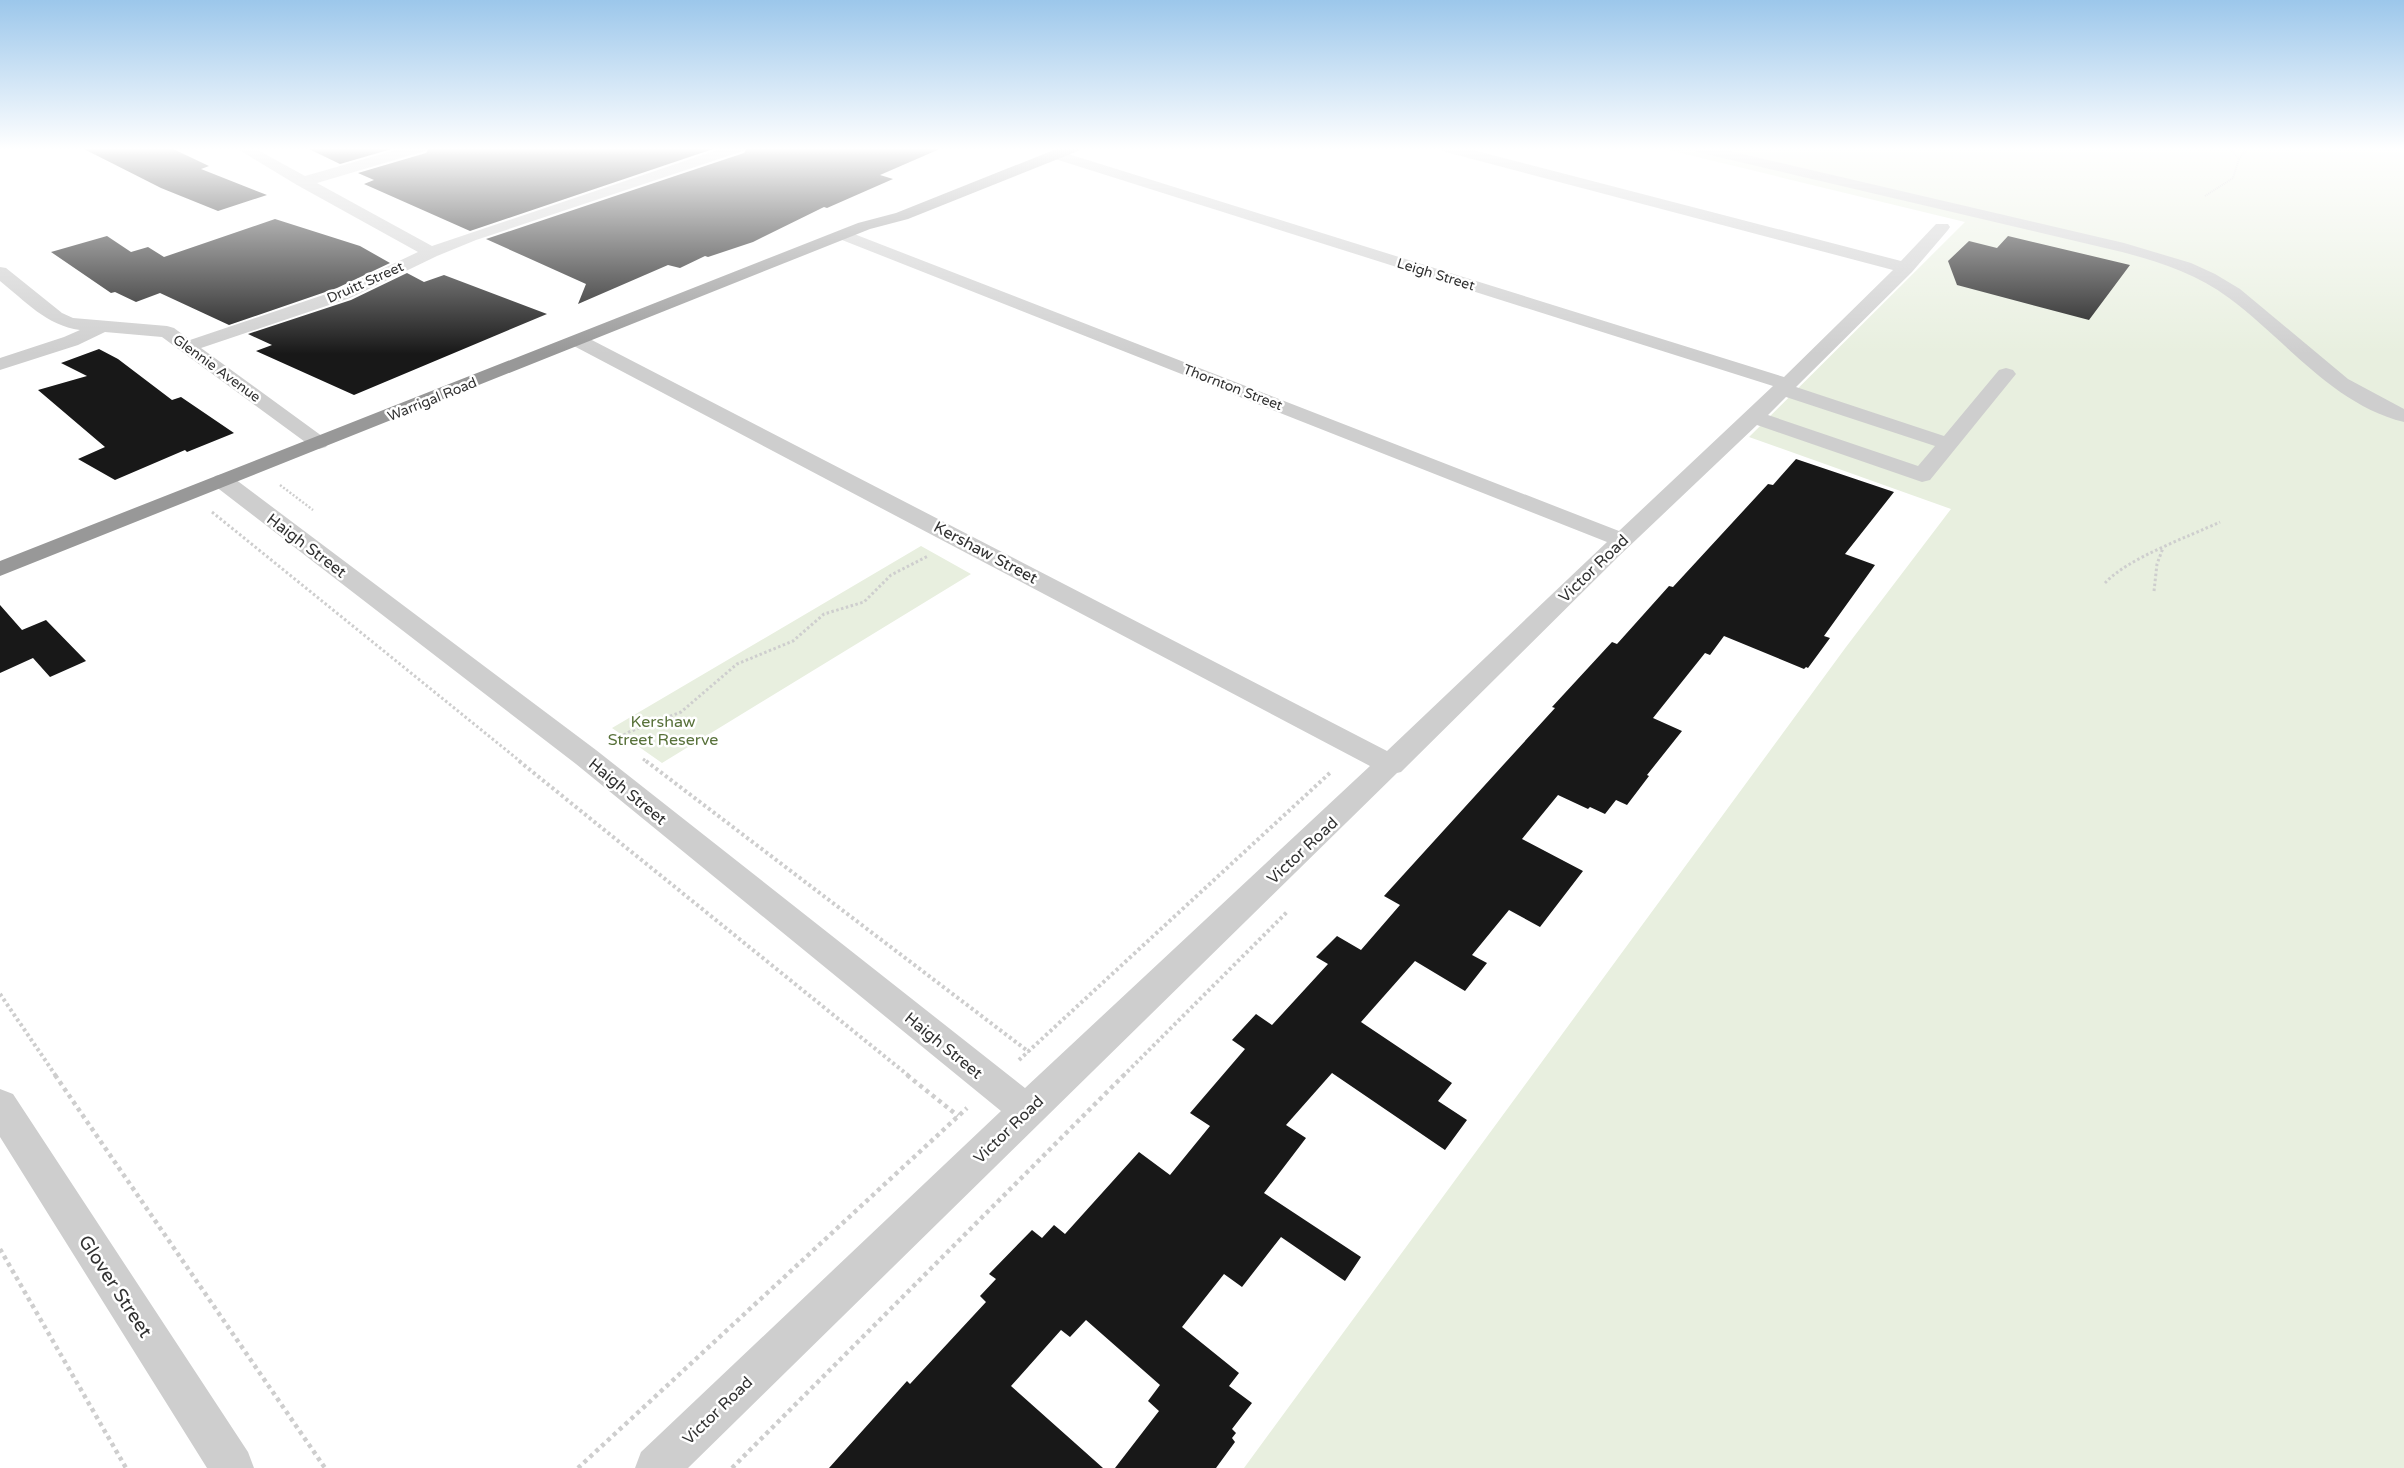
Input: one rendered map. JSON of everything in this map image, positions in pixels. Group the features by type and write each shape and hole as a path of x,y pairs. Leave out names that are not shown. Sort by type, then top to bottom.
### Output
{"highway":[{"name":"Warrigal Road","path":"864,226 874,217"},
{"name":"Warrigal Road","path":"0,569 864,226 900,217"}],"street":[{"path":"366,217 431,252"},
{"name":"Druitt Street","path":"189,346 344,294 431,252 536,217"},
{"name":"Leigh Street","path":"1250,217 1784,387 1948,444"},
{"path":"1709,217 1906,268"},
{"path":"1990,217 2124,248 2170,261 2218,283 2261,314 2321,369 2342,384 2404,416"},
{"name":"Victor Road","path":"657,1468 1027,1111 1391,765 1622,540 1784,387 1906,268 1942,227"},
{"name":"Thornton Street","path":"843,235 1622,540"},
{"name":"Glennie Avenue","path":"0,272 56,317 69,322 167,332 189,346 319,443"},
{"path":"0,364 71,341 102,326"},
{"name":"Kershaw Street","path":"579,340 959,537 1391,765"},
{"path":"1752,416 1922,475 2006,374"},
{"name":"Haigh Street","path":"223,481 586,757 1027,1111"},
{"name":"Glover Street","path":"0,1105 232,1468"}],"path":[{"path":"208,508 958,1116"},
{"path":"2105,583 2113,574 2163,548 2220,522"},
{"path":"586,757 629,732 681,712 737,664 793,640 824,614 864,602 892,575 959,537"},
{"path":"2154,591 2157,564 2163,548"},
{"path":"578,1468 1358,747"},
{"path":"732,1468 1294,904"},
{"path":"0,994 325,1468"},
{"path":"0,1249 126,1468"}],"green space":[{"path":"1942,217 2404,217 2404,1468 1244,1468 1846,647 1951,509 1749,437 1965,222"},
{"name":"Kershaw Street Reserve","path":"921,546 971,574 662,763 612,728"}],"building":[{"path":"437,217 513,217 470,231"},
{"path":"553,217 805,217 753,242 708,257 705,256 680,268 668,265 578,304 586,284 486,239"},
{"path":"275,219 360,246 390,263 337,288 229,325 160,293 136,302 115,292 111,293 51,252 107,236 131,252 148,247 164,257"},
{"path":"2008,236 2130,265 2089,320 1957,285 1948,261 1969,241 1997,248"},
{"path":"407,273 424,282 444,275 547,314 354,395 256,351 272,345 248,334 351,300"},
{"path":"99,349 118,359 172,400 181,397 234,433 187,452 185,450 115,480 78,459 105,447 38,390 87,376 61,363"},
{"path":"1796,459 1894,492 1845,554 1875,565 1824,636 1830,638 1808,668 1804,669 1724,636 1710,655 1705,653 1653,718 1682,731 1647,775 1649,776 1627,805 1616,800 1605,814 1590,807 1588,809 1558,795 1522,839 1583,871 1540,927 1509,910 1472,955 1487,963 1465,991 1415,961 1361,1022 1452,1083 1438,1101 1467,1120 1445,1150 1332,1073 1286,1125 1306,1138 1264,1193 1361,1257 1345,1281 1281,1237 1242,1287 1224,1274 1182,1327 1239,1373 1229,1386 1252,1403 1232,1429 1236,1433 1232,1438 1235,1442 1216,1468 1115,1468 1159,1411 1148,1401 1160,1385 1086,1320 1070,1337 1061,1330 1011,1386 1103,1468 829,1468 907,1381 910,1384 986,1302 980,1296 996,1279 989,1274 1032,1230 1042,1238 1054,1225 1065,1234 1139,1152 1170,1175 1210,1126 1190,1113 1245,1049 1232,1040 1256,1014 1272,1025 1328,964 1316,957 1337,936 1361,950 1400,905 1384,896 1555,708 1552,707 1612,642 1617,644 1669,586 1673,587 1768,484 1773,485"},
{"path":"0,605 22,630 46,620 86,661 50,677 33,658 0,673"}]}
